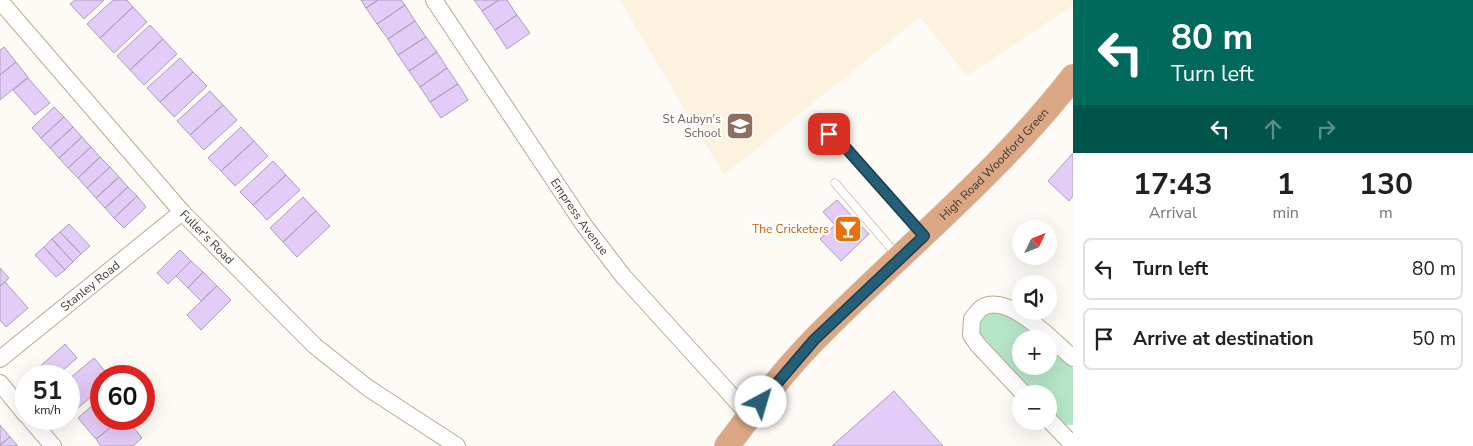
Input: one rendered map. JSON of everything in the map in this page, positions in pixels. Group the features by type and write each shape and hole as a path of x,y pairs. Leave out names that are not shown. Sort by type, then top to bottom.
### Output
{"main road":[{"name":"High Road Woodford Green","path":"727,446 814,340 924,236 997,163 1052,104 1073,77"}],"street":[{"name":"Empress Avenue","path":"434,0 596,240 623,276 750,416"},
{"name":"Fuller's Road","path":"0,1 182,212 315,346 433,440 457,446"},
{"name":"Stanley Road","path":"0,359 182,212"},
{"path":"1016,385 971,335 972,318 983,307 1000,304 1020,312 1073,358"},
{"path":"0,383 15,401"},
{"path":"1057,428 1073,445"},
{"path":"39,430 53,446"}],"lane":[{"path":"814,142 829,134 838,139 924,236"},
{"path":"835,182 900,259"}],"shaded area":[{"name":"St Aubyn's School","path":"620,0 1073,0 1073,5 967,76 920,17 724,175"}],"green space":[{"path":"1006,309 1012,314 1012,320 1019,320 1030,330 1012,330 1012,371 980,333 978,325 982,313"},
{"path":"1057,353 1073,368 1073,425 1061,425 1057,421 1057,385 1024,385 1016,375 1057,375"}],"building":[{"path":"75,0 104,0 84,19 70,4"},
{"path":"113,0 127,0 133,7 100,38 87,24"},
{"path":"361,0 378,0 366,8"},
{"path":"378,0 401,0 405,5 377,24 366,8"},
{"path":"474,0 499,0 482,11"},
{"path":"499,0 507,0 517,15 495,30 482,11"},
{"path":"405,5 415,21 388,39 377,24"},
{"path":"133,7 147,22 114,53 100,38"},
{"path":"517,15 530,33 507,49 495,30"},
{"path":"415,21 426,37 398,55 388,39"},
{"path":"150,25 163,39 130,70 117,56"},
{"path":"426,37 437,52 409,71 398,55"},
{"path":"163,39 177,54 144,85 130,70"},
{"path":"4,47 16,62 0,75 0,50"},
{"path":"437,52 447,68 420,87 409,71"},
{"path":"180,58 193,72 160,102 147,88"},
{"path":"16,62 28,77 0,100 0,75"},
{"path":"447,68 458,84 430,102 420,87"},
{"path":"193,72 207,86 174,117 160,102"},
{"path":"28,78 50,103 35,115 13,90"},
{"path":"458,84 468,100 441,118 430,102"},
{"path":"210,91 223,105 190,135 177,121"},
{"path":"223,105 237,120 204,150 190,135"},
{"path":"54,107 64,117 41,138 32,128"},
{"path":"64,117 73,127 50,148 41,138"},
{"path":"73,127 82,137 59,158 50,148"},
{"path":"241,127 254,141 221,171 208,158"},
{"path":"82,137 91,147 68,168 59,158"},
{"path":"254,141 268,156 235,186 221,171"},
{"path":"91,147 100,157 78,178 68,168"},
{"path":"1073,153 1073,196 1069,201 1048,181"},
{"path":"100,157 110,167 87,188 78,178"},
{"path":"273,161 286,175 253,205 240,192"},
{"path":"110,167 119,177 96,198 87,188"},
{"path":"286,175 300,190 267,220 253,205"},
{"path":"119,177 128,187 105,208 96,198"},
{"path":"128,187 137,196 114,218 105,208"},
{"path":"137,196 146,207 124,228 114,218"},
{"path":"303,197 316,211 283,242 270,228"},
{"name":"The Cricketers","path":"837,200 869,234 841,261 820,239 835,225 823,212"},
{"path":"316,211 330,226 297,257 283,242"},
{"path":"69,224 90,246 81,254 60,232"},
{"path":"60,232 81,254 73,262 52,239"},
{"path":"52,239 73,262 65,270 44,247"},
{"path":"44,247 65,270 56,277 35,255"},
{"path":"180,250 191,261 168,284 157,273"},
{"path":"191,261 203,272 188,288 176,276"},
{"path":"0,268 9,278 0,286"},
{"path":"203,272 217,286 201,301 188,288"},
{"path":"5,282 28,308 6,327 0,320 0,286"},
{"path":"217,286 231,300 201,330 187,315"},
{"path":"65,344 77,358 69,365 42,365"},
{"path":"94,358 100,365 90,365 90,398 80,406 80,370"},
{"path":"894,391 943,446 832,446"},
{"path":"90,408 90,430 107,430 96,439 80,420 80,416"},
{"path":"0,425 10,437 0,445"},
{"path":"107,430 136,430 142,438 133,446 101,446 96,439"},
{"path":"10,437 18,446 0,446 0,445"}],"place":[{"name":"St Aubyn's School","path":"740,126"},
{"name":"The Cricketers","path":"848,229"}],"route":[{"path":"761,402 794,361 814,340 924,236 838,139 829,134"}]}
